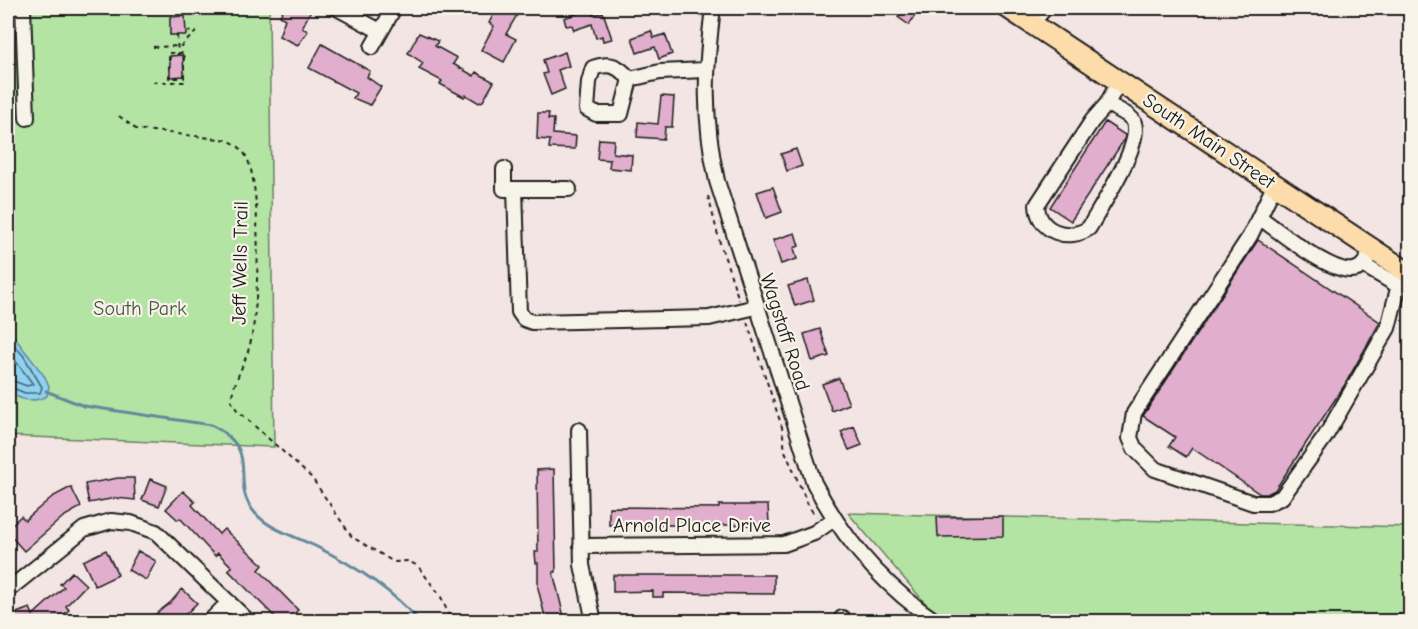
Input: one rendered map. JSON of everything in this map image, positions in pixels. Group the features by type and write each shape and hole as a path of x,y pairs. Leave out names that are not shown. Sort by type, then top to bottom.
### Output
{"highway":[{"name":"South Main Street","path":"1008,8 1275,184 1368,257 1403,276"}],"street":[{"path":"23,8 27,118"},
{"path":"337,8 380,31"},
{"path":"372,47 394,8"},
{"path":"450,8 460,8"},
{"name":"Wagstaff Road","path":"713,8 705,70 707,136 714,170 808,464 834,519 854,548 880,576 937,621"},
{"path":"1032,23 1045,8"},
{"path":"630,79 660,72 705,70"},
{"path":"1107,104 1133,119 1135,124 1134,146 1089,228 1081,234 1059,234 1041,220 1037,205 1107,104 1119,81"},
{"path":"504,169 504,189 569,189"},
{"path":"1275,184 1250,236 1134,413 1130,438 1135,449 1155,469 1253,503 1269,503 1282,496 1325,438 1388,328 1403,276"},
{"path":"516,189 519,312 524,319 532,322 709,318 756,307"},
{"path":"1259,217 1335,269 1351,271 1368,257"},
{"path":"579,430 581,546 594,621"},
{"name":"Arnold Place Drive","path":"581,546 784,544 814,533 834,519"},
{"path":"8,590 84,529 111,521 131,524 156,532 249,621"},
{"path":"209,621 229,602"}],"path":[{"path":"153,46 178,46 195,32 186,31"},
{"path":"177,35 178,54"},
{"path":"153,82 179,79 184,78 184,53 169,53 169,78 179,79 186,82"},
{"name":"Jeff Wells Trail","path":"119,116 136,129 228,140 241,147 248,161 256,193 257,273 252,340 233,388 231,401 237,410 312,478 352,537 394,562 408,561 418,566 441,597 452,621"},
{"path":"708,195 717,234 738,298"},
{"path":"746,320 782,428 785,451 815,515"},
{"path":"1371,621 1390,615 1410,614"}],"green space":[{"name":"South Park","path":"8,8 269,8 274,447 8,436"},
{"path":"848,513 1410,527 1410,621 945,621 937,617"}],"water":[{"path":"8,329 45,377 49,386 47,396 37,400 26,400 16,396 8,389"}],"building":[{"path":"284,8 312,8 302,28 308,31 298,45 279,36 285,19 280,16"},
{"path":"497,8 521,8 506,34 516,39 504,62 481,50 494,26 489,23"},
{"path":"904,8 920,8 909,25 898,17"},
{"path":"591,9 593,15 603,12 612,39 603,41 602,36 596,38 592,24 574,30 572,25 566,26 564,18"},
{"path":"185,16 186,35 170,35 170,17"},
{"path":"651,31 654,38 665,34 672,54 659,59 655,47 637,53 632,38"},
{"path":"419,33 438,41 435,46 457,58 453,64 474,76 476,72 494,82 483,101 479,103 466,95 464,97 440,84 442,81 419,69 423,63 408,53"},
{"path":"322,44 370,71 367,77 381,87 370,105 353,98 356,93 309,68"},
{"path":"565,52 569,66 558,70 565,89 551,95 543,74 547,73 543,60"},
{"path":"183,55 184,76 170,77 170,56"},
{"path":"661,96 674,97 672,127 665,127 664,139 637,137 638,122 658,124"},
{"path":"538,113 549,113 548,119 554,119 553,134 576,136 575,149 549,148 550,140 537,139"},
{"path":"1105,122 1125,135 1124,140 1071,221 1050,207"},
{"path":"599,139 614,140 613,153 632,155 631,170 609,168 610,160 597,159"},
{"path":"796,149 802,166 787,171 781,154"},
{"path":"773,187 782,212 766,218 757,192"},
{"path":"795,233 799,246 794,248 797,259 781,264 773,240"},
{"path":"1258,240 1380,322 1344,386 1275,490 1267,494 1260,494 1192,448 1186,457 1169,446 1175,437 1143,416"},
{"path":"808,280 814,300 795,306 788,286"},
{"path":"820,329 829,356 812,361 804,334"},
{"path":"839,378 849,404 832,411 822,384"},
{"path":"854,426 862,445 849,450 841,432"},
{"path":"554,469 556,572 553,572 565,621 546,621 538,588 538,563 536,563 535,552 538,552 537,470"},
{"path":"118,478 134,478 135,500 116,498 89,503 85,484"},
{"path":"150,479 167,486 159,506 142,500"},
{"path":"71,487 81,507 63,517 24,551 8,533 8,528 21,516 25,520 52,497"},
{"path":"183,491 195,502 192,505 219,534 224,529 263,565 259,570 298,610 295,613 304,621 279,621 228,570 232,567 218,553 215,556 180,518 178,520 166,509"},
{"path":"719,505 768,505 769,525 609,525 609,507 719,508"},
{"path":"1003,516 1003,536 938,537 937,517"},
{"path":"106,550 118,575 95,586 83,561"},
{"path":"138,551 156,561 146,580 128,570"},
{"path":"72,572 86,585 66,606 69,610 57,621 17,621 14,614 30,608 33,615 64,587 60,584"},
{"path":"613,575 774,575 774,594 663,593 663,597 653,597 653,591 613,592"},
{"path":"182,589 197,603 179,621 147,621 171,602"}],"waterway":[{"path":"46,391 84,406 211,425 227,435 237,446 241,456 247,501 261,519 358,570 384,588 420,622"}]}
